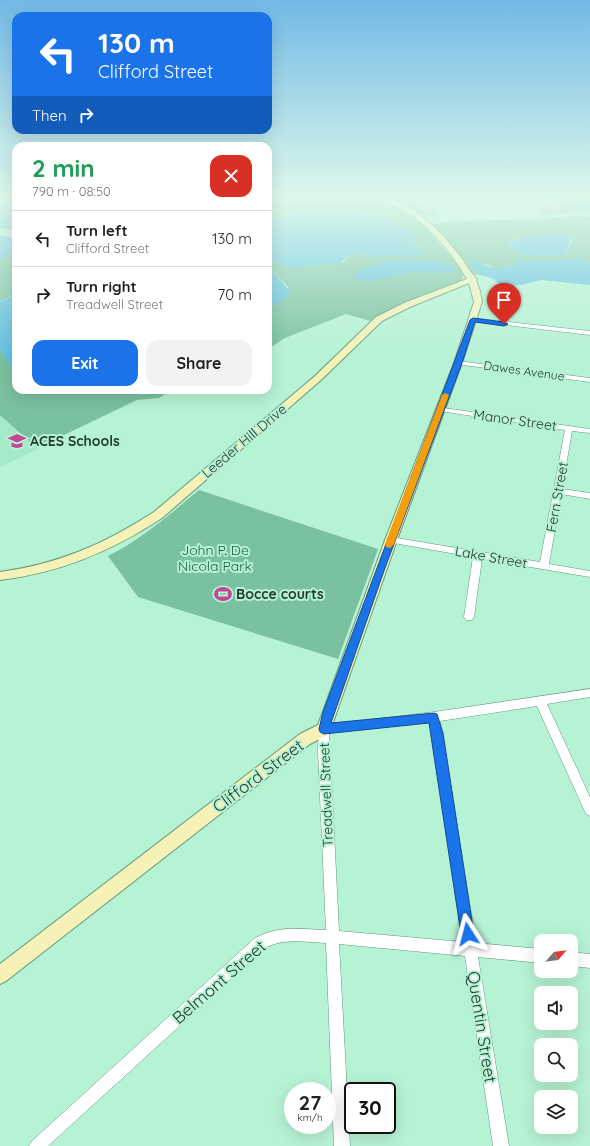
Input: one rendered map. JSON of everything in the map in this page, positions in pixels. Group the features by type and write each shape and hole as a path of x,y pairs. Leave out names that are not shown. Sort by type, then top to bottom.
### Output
{"street":[{"name":"Treadwell Street","path":"342,1146 324,759 324,729 391,540 473,320 478,297 473,279 452,252"},
{"name":"Leeder Hill Drive","path":"0,576 40,570 71,562 100,550 130,534 158,515 300,394 379,319 407,305 473,279"},
{"path":"473,320 590,333"},
{"name":"Dawes Avenue","path":"458,363 590,380"},
{"name":"Manor Street","path":"440,409 590,431"},
{"name":"Fern Street","path":"544,566 569,428"},
{"path":"558,491 590,496"},
{"name":"Lake Street","path":"391,540 590,574"},
{"path":"469,617 478,555"},
{"name":"Clifford Street","path":"0,975 305,739 324,729 434,717 590,693"},
{"path":"540,701 590,810"},
{"name":"Quentin Street","path":"434,717 501,1146"},
{"name":"Belmont Street","path":"37,1146 260,944 269,938 282,935 333,937 534,955"},
{"path":"578,960 590,961"}],"shaded area":[{"name":"ACES Schools","path":"0,411 42,447 0,467"}],"green space":[{"path":"9,252 12,252 12,296 0,301 0,260"},
{"path":"419,252 447,252 464,272 462,280 402,303 370,321 346,314 285,338 272,346 272,305 287,296 288,287 272,270 272,261 291,268 327,264 340,265 349,256 360,253 371,257 398,256 413,258"},
{"path":"455,252 516,252 528,256 565,255 566,252 590,252 590,263 580,259 514,265 494,269 489,265 469,262 480,275 474,274"},
{"path":"0,349 12,370 12,394 166,394 159,398 137,400 37,448 0,415"},
{"name":"John P. De Nicola Park","path":"199,490 378,549 338,659 138,597 108,556 144,534"}],"water":[{"path":"0,252 11,252 0,260"},
{"path":"272,252 424,252 426,254 413,258 398,256 371,257 360,253 349,256 342,261 340,265 327,264 291,268 272,261"},
{"path":"566,252 565,255 528,256 516,253"},
{"path":"470,259 492,267 502,268 514,265 516,260 580,259 590,263 590,285 541,280 521,285 503,286 491,278 480,275 469,262"},
{"path":"437,260 453,266 454,270 448,272 412,272 371,281 354,278 353,275 372,265 385,261"},
{"path":"272,271 290,291 277,303 272,305"},
{"path":"12,296 12,370 0,349 0,301"}],"slow traffic":[{"path":"390,544 445,395"}],"place":[{"name":"ACES Schools","path":"17,441"},
{"name":"Bocce courts","path":"223,594"}],"route":[{"path":"468,934 434,717 324,729 381,568 473,320 504,324"}]}
